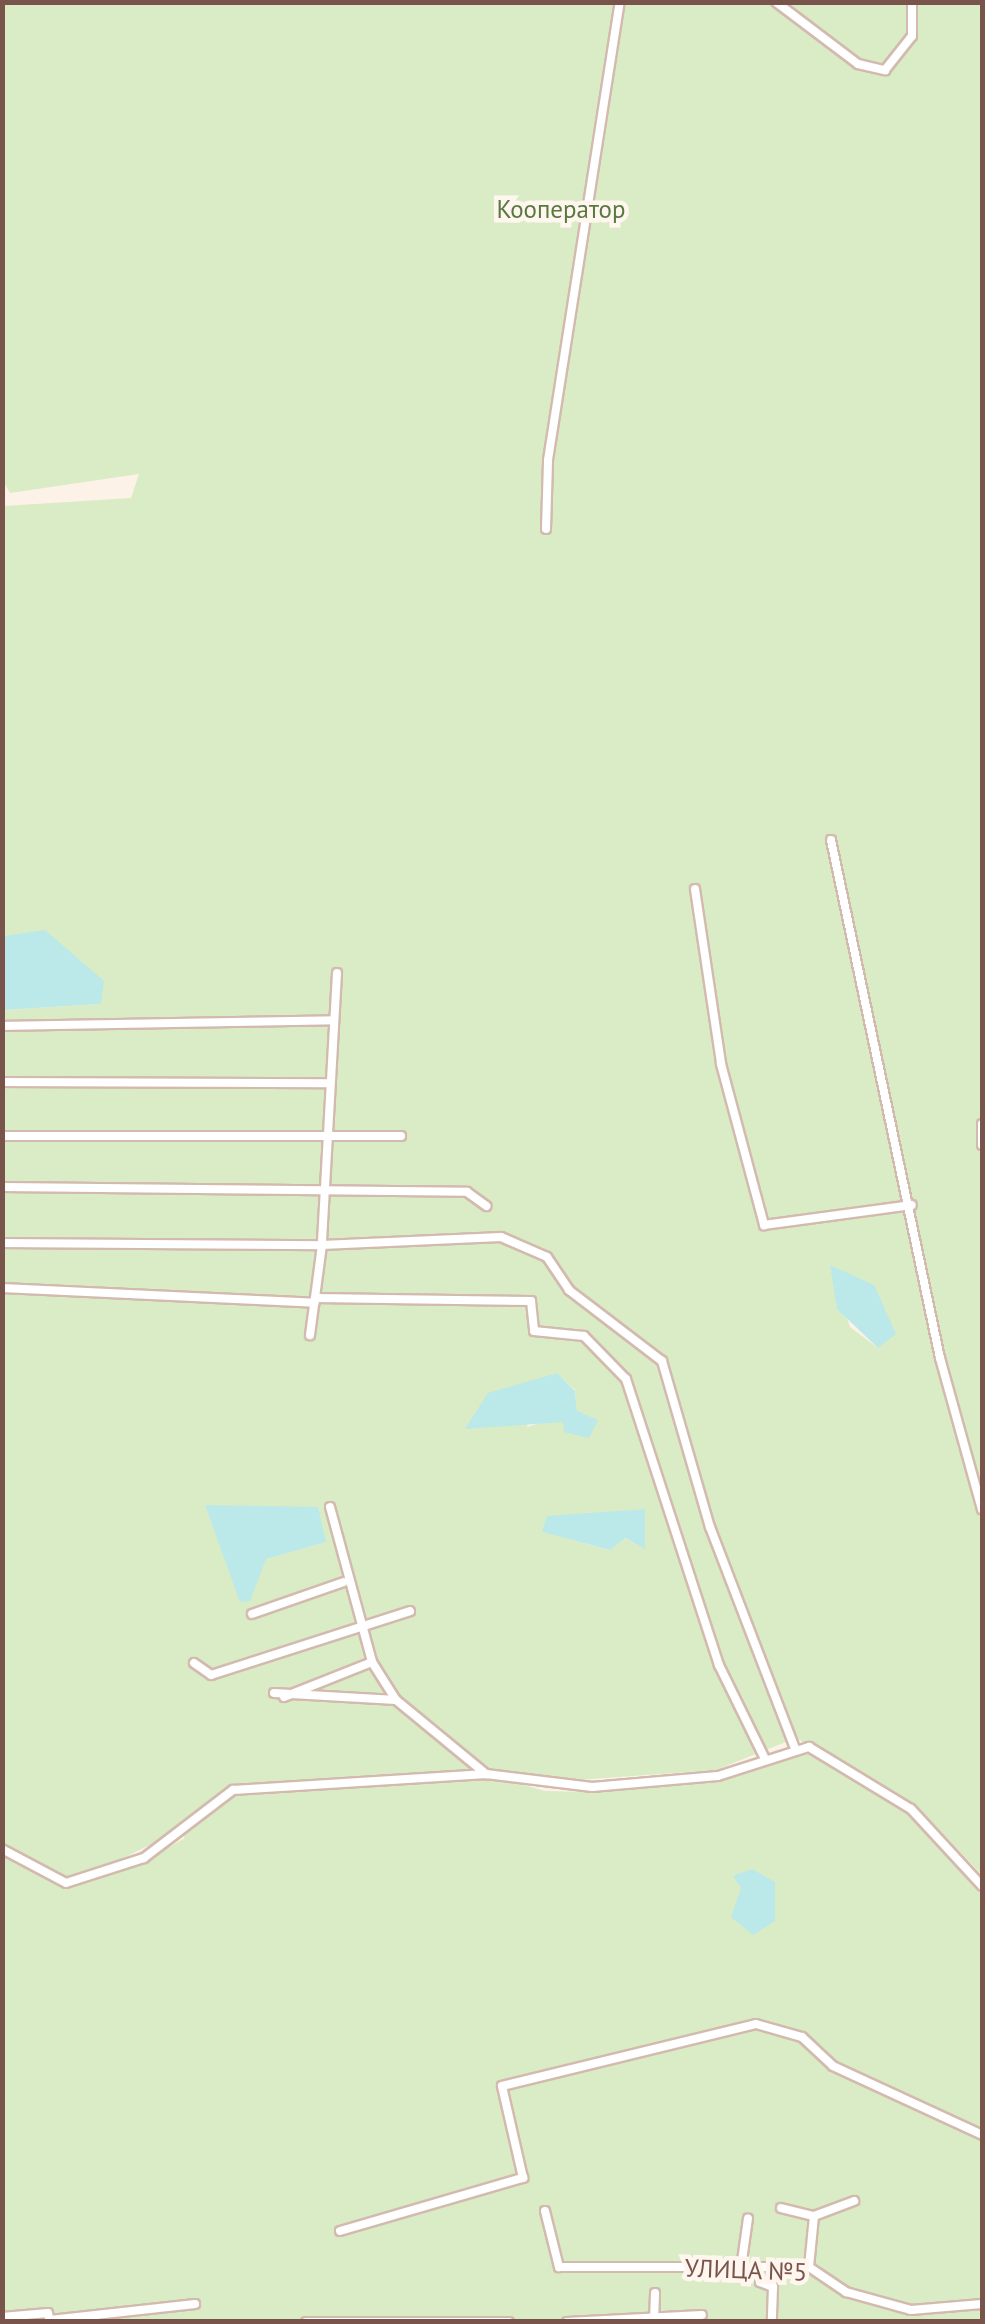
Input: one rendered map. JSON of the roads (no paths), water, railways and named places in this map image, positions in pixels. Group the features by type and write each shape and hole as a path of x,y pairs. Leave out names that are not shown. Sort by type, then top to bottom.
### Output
{"street":[{"path":"546,530 548,460 620,2"},
{"path":"776,2 858,64 885,70 912,36 912,2"},
{"path":"831,840 982,1509"},
{"path":"694,889 720,1064 764,1225 912,1205"},
{"path":"310,1335 322,1245 337,974"},
{"path":"2,1026 333,1020"},
{"path":"2,1082 330,1083"},
{"path":"982,1124 982,1145"},
{"path":"2,1136 401,1136"},
{"path":"2,1187 467,1192 486,1206"},
{"path":"2,1243 322,1245 502,1237 547,1258 568,1290 662,1361 710,1528 796,1749"},
{"path":"2,1288 315,1300 531,1301 534,1332 584,1336 626,1379 719,1665 764,1756"},
{"path":"330,1507 344,1582 372,1662 396,1700 486,1774"},
{"path":"252,1614 344,1582"},
{"path":"194,1663 211,1675 358,1622 410,1611"},
{"path":"372,1662 279,1695 396,1700"},
{"path":"2,1848 66,1883 144,1858 233,1790 486,1774 592,1786 718,1776 764,1756 796,1749 845,1762 911,1809 982,1886"},
{"path":"340,2231 523,2178 502,2086 756,2024 802,2037 833,2066 982,2135"},
{"path":"781,2208 814,2216 854,2202"},
{"name":"УЛИЦА №5","path":"545,2210 559,2266 809,2267 846,2292 910,2310 982,2304"},
{"path":"809,2267 814,2216"},
{"path":"741,2268 748,2218"},
{"path":"759,2268 760,2282 773,2287 772,2322"},
{"path":"654,2319 655,2293"},
{"path":"2,2318 50,2321 195,2304"},
{"path":"568,2322 702,2315"},
{"path":"306,2322 509,2322"}],"water":[{"path":"45,930 104,981 101,1004 3,1010 3,936"},
{"path":"830,1265 874,1285 896,1334 878,1348 837,1309"},
{"path":"557,1373 575,1391 577,1411 598,1420 589,1438 564,1432 563,1422 465,1429 488,1393"},
{"path":"205,1505 318,1507 326,1542 266,1559 250,1601 240,1602"},
{"path":"645,1509 645,1549 625,1538 610,1550 542,1532 547,1516"},
{"path":"752,1869 775,1882 775,1921 753,1935 731,1917 741,1888 733,1876"}],"park label":[{"name":"Кооператор","path":"561,209"}]}
